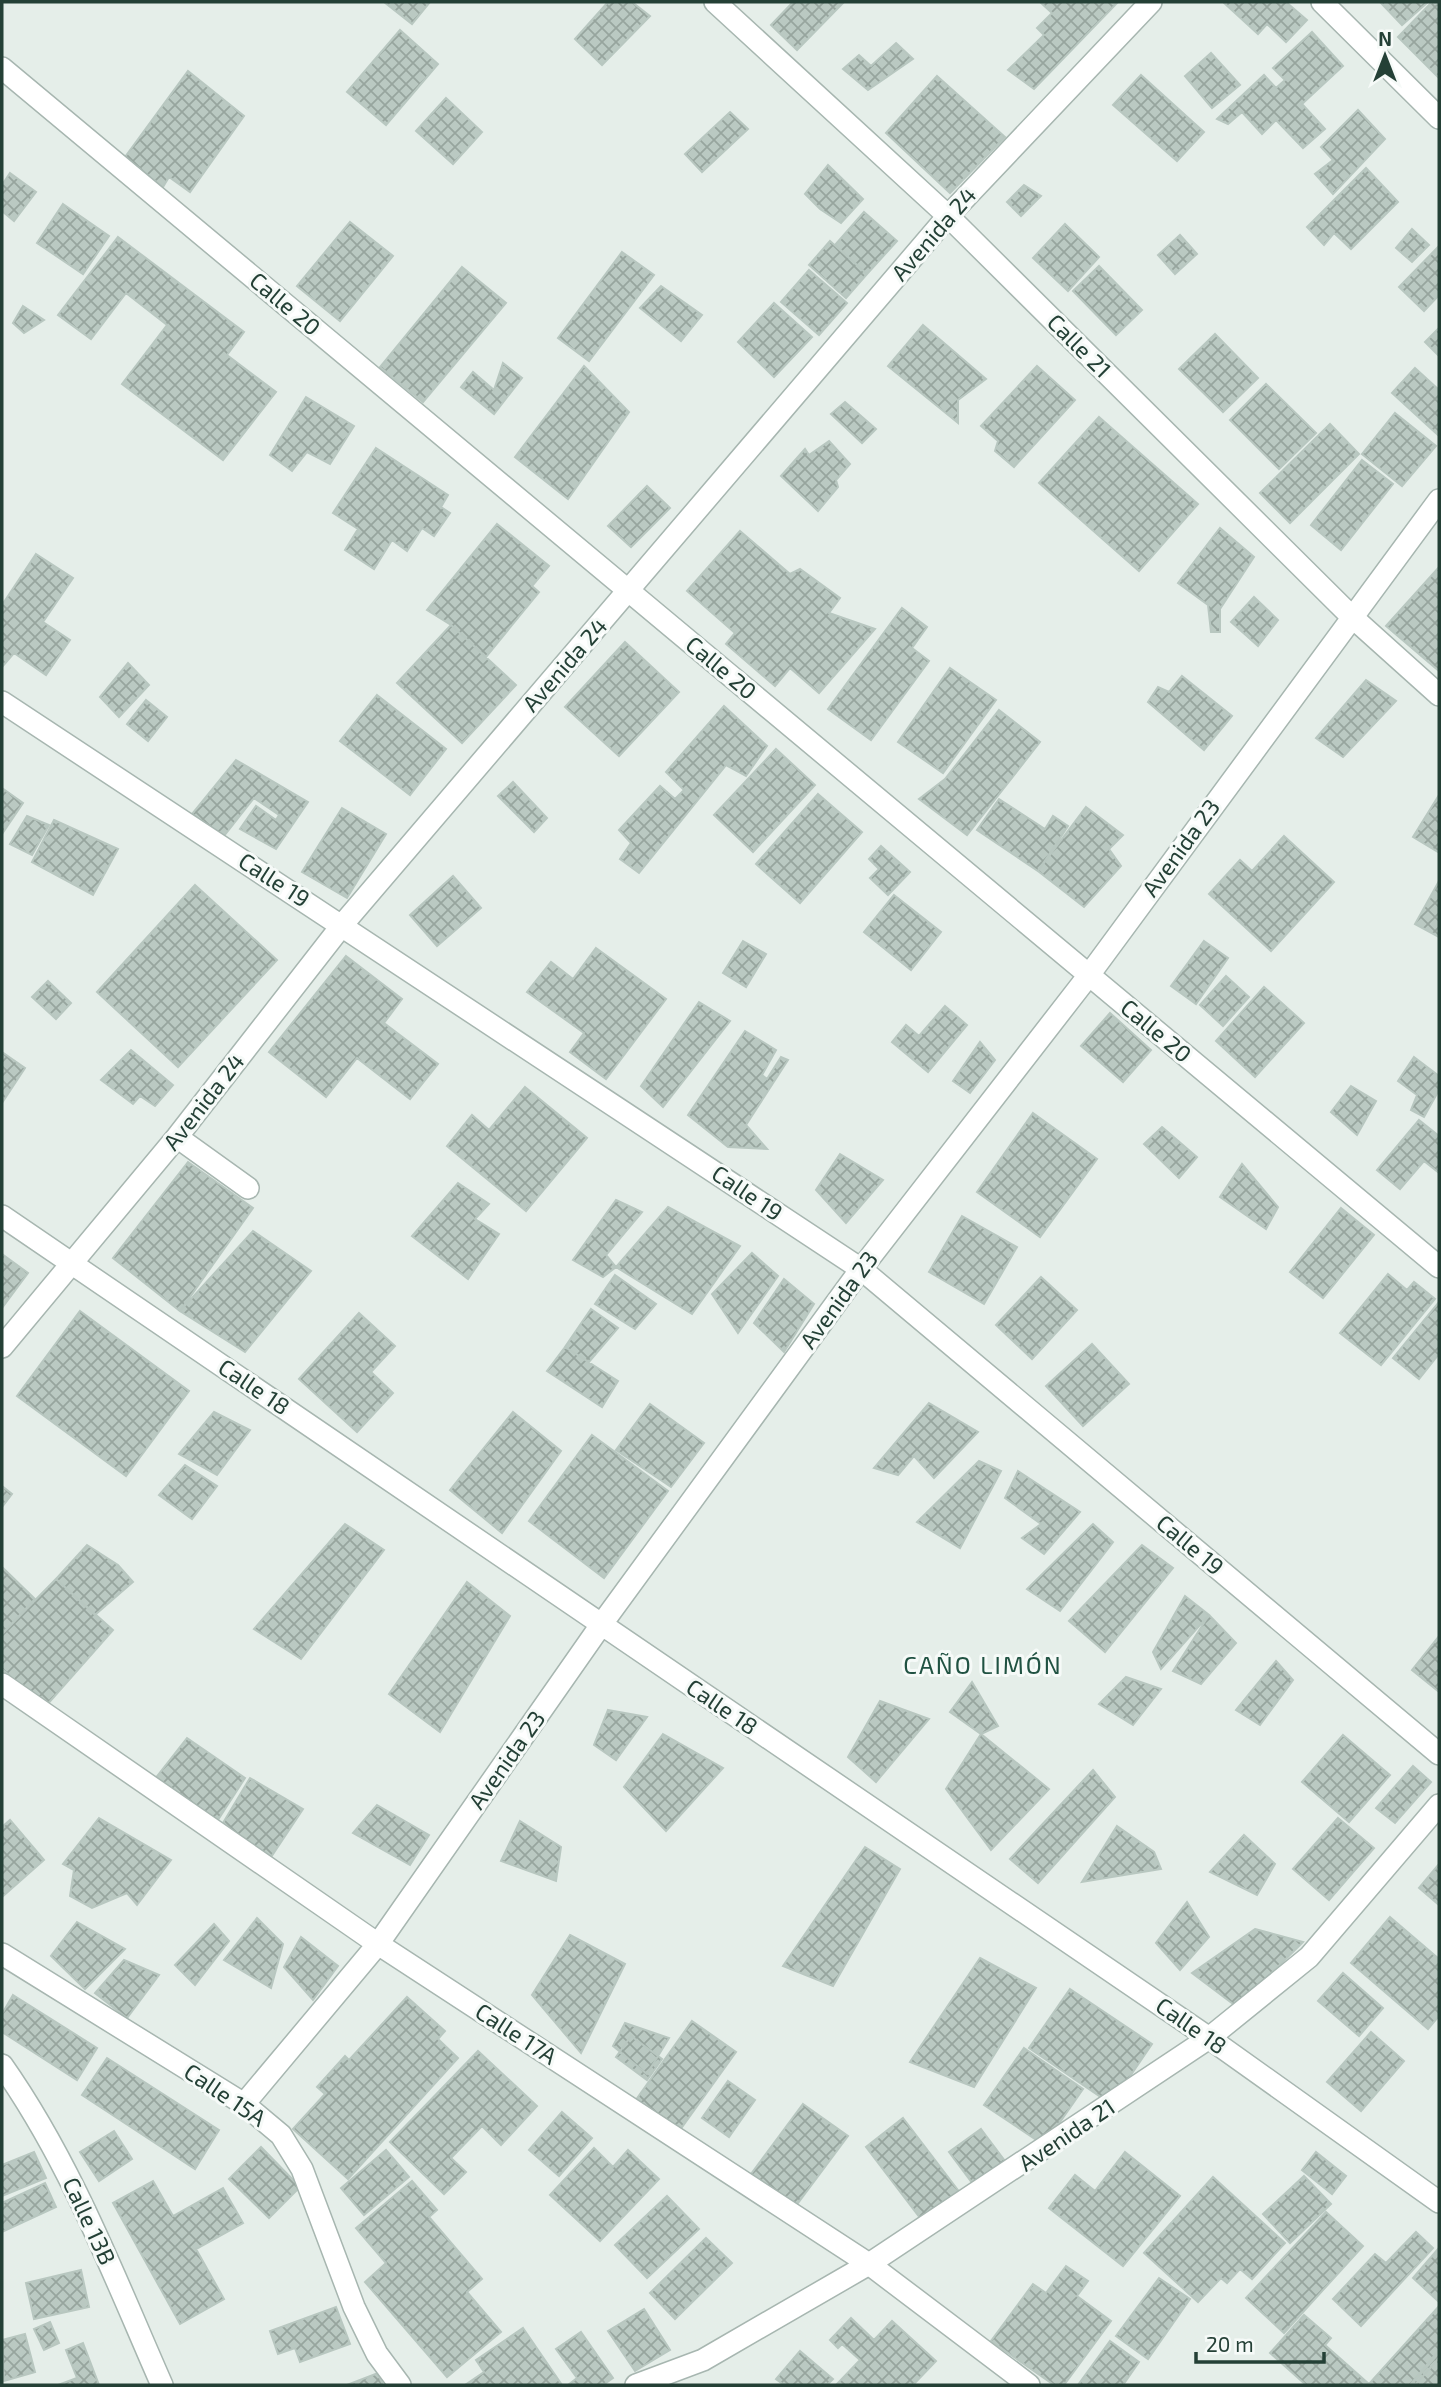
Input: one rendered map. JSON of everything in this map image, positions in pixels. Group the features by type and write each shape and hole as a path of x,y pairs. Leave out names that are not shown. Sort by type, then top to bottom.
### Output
{"street":[{"name":"Calle 21","path":"715,2 948,216 1351,616 1439,695"},
{"name":"Avenida 24","path":"2,1347 70,1262 177,1137 343,924 948,216 1151,2"},
{"path":"1322,2 1439,118"},
{"name":"Calle 20","path":"2,68 1439,1267"},
{"name":"Avenida 23","path":"244,2104 378,1944 601,1625 861,1269 1089,975 1439,500"},
{"name":"Calle 19","path":"2,702 343,924 861,1269 1439,1754"},
{"path":"177,1137 248,1188"},
{"name":"Calle 18","path":"2,1216 1209,2038 1439,2202"},
{"name":"Calle 17A","path":"2,1684 378,1944 869,2264 1028,2385"},
{"name":"Avenida 21","path":"636,2385 703,2360 869,2264 1209,2038 1309,1957 1439,1805"},
{"name":"Calle 15A","path":"2,1954 244,2104 281,2135 302,2169 354,2307 377,2354 400,2385"},
{"name":"Calle 13B","path":"2,2065 27,2101 60,2159 162,2385"}],"building":[{"path":"384,2 430,2 412,24"},
{"path":"608,2 632,2 650,16 602,65 575,39"},
{"path":"793,2 844,2 797,50 771,25"},
{"path":"1040,2 1118,2 1034,89 1008,70 1044,35 1037,28 1052,13"},
{"path":"1223,2 1286,2 1307,20 1286,42 1267,24 1258,34"},
{"path":"1380,2 1428,2 1402,25"},
{"path":"1432,2 1439,4 1439,78 1398,37"},
{"path":"400,30 438,64 386,125 347,92"},
{"path":"1312,32 1343,66 1302,104 1325,129 1303,148 1276,120 1262,134 1242,112 1228,124 1217,119 1264,75 1276,88 1285,80 1273,68"},
{"path":"896,43 913,59 868,90 843,69 859,55 871,66"},
{"path":"1211,53 1240,85 1212,108 1185,76"},
{"path":"188,71 244,116 190,192 169,177 163,187 125,157"},
{"path":"1141,75 1204,132 1177,161 1113,105"},
{"path":"937,76 1005,137 950,193 886,133"},
{"path":"446,98 482,132 453,164 416,131"},
{"path":"1358,110 1385,139 1333,194 1315,174 1333,160 1321,147"},
{"path":"730,112 748,129 702,172 685,154"},
{"path":"828,165 863,199 841,223 820,209 805,194"},
{"path":"1366,168 1398,202 1351,249 1334,233 1324,245 1307,227"},
{"path":"10,173 36,192 14,221 2,211 2,185"},
{"path":"1024,185 1041,196 1021,216 1007,202"},
{"path":"63,204 109,236 83,274 37,243"},
{"path":"864,212 897,241 867,274 835,245"},
{"path":"350,222 393,256 340,321 297,286"},
{"path":"1065,224 1099,257 1068,291 1033,258"},
{"path":"1412,229 1429,245 1412,262 1396,248"},
{"path":"1180,235 1197,254 1175,274 1158,255"},
{"path":"118,237 244,332 227,355 276,392 223,460 122,384 167,325 126,293 91,339 58,315"},
{"path":"830,241 867,274 846,298 809,265"},
{"path":"1439,246 1439,295 1424,311 1399,287"},
{"path":"622,252 654,275 589,361 558,338"},
{"path":"1099,266 1142,310 1116,335 1073,291"},
{"path":"462,267 506,303 423,402 380,367"},
{"path":"809,270 847,303 819,335 781,302"},
{"path":"661,286 702,315 681,341 640,308"},
{"path":"774,303 812,337 774,377 738,342"},
{"path":"23,306 44,320 24,333 13,323"},
{"path":"923,325 986,379 958,400 958,423 888,366"},
{"path":"1439,328 1439,356 1425,342"},
{"path":"1215,334 1258,378 1223,412 1179,369"},
{"path":"503,363 522,378 494,414 461,387 473,372 494,390"},
{"path":"584,366 629,412 568,499 515,457"},
{"path":"1037,366 1075,400 1014,467 995,451 998,441 981,426"},
{"path":"1415,368 1439,390 1439,436 1392,393"},
{"path":"1266,384 1316,433 1279,469 1230,420"},
{"path":"306,397 354,426 330,464 307,452 292,471 270,455"},
{"path":"845,402 876,429 862,443 831,414"},
{"path":"1395,413 1436,446 1402,486 1362,454"},
{"path":"1099,417 1198,504 1139,571 1039,483"},
{"path":"1330,424 1359,454 1290,523 1260,493"},
{"path":"829,441 850,464 836,480 838,487 818,511 781,476 805,449 809,455"},
{"path":"376,448 448,495 441,507 450,513 434,536 422,528 407,551 392,540 374,569 345,550 358,529 333,513"},
{"path":"1362,460 1393,484 1341,550 1311,525"},
{"path":"647,486 670,508 631,547 608,526"},
{"path":"497,524 549,566 532,586 539,592 486,657 451,625 427,610"},
{"path":"1220,528 1254,557 1220,609 1220,632 1211,632 1208,605 1178,583"},
{"path":"740,531 790,574 800,569 840,598 829,613 875,629 819,693 790,668 775,686 726,644 735,633 687,591"},
{"path":"36,554 73,578 43,622 70,640 46,675 14,653 2,667 2,605"},
{"path":"1439,567 1439,671 1386,626"},
{"path":"1254,597 1278,620 1258,646 1231,622"},
{"path":"902,608 927,627 912,648 929,661 871,740 828,709"},
{"path":"451,625 516,685 462,743 397,683"},
{"path":"625,642 679,692 619,756 565,707"},
{"path":"128,663 149,685 119,717 100,697"},
{"path":"950,668 996,700 943,773 898,742"},
{"path":"1182,676 1232,716 1204,750 1148,702 1158,687 1169,692"},
{"path":"1366,680 1396,701 1343,757 1316,738"},
{"path":"377,695 446,749 410,795 340,741"},
{"path":"146,700 167,717 148,741 127,724"},
{"path":"724,706 767,746 746,776 726,765 639,873 620,859 631,843 619,830 660,786 675,799 684,790 666,772"},
{"path":"999,710 1040,742 967,835 919,799 945,779"},
{"path":"776,749 815,785 753,852 714,815"},
{"path":"236,760 308,802 276,849 240,829 256,806 276,820 279,815 254,798 224,836 192,814"},
{"path":"513,782 547,818 534,832 498,796"},
{"path":"2,788 23,803 2,834"},
{"path":"818,794 862,832 800,903 756,864"},
{"path":"1439,795 1439,849 1438,852 1413,837"},
{"path":"999,799 1045,829 1053,816 1068,826 1038,871 977,830"},
{"path":"1086,807 1123,835 1109,849 1121,866 1084,907 1038,871"},
{"path":"342,808 386,834 347,898 302,872"},
{"path":"27,816 49,825 32,855 10,844"},
{"path":"54,820 118,849 93,895 32,862"},
{"path":"1284,836 1334,882 1271,951 1209,894 1240,860 1252,871"},
{"path":"881,846 910,872 888,895 870,878 879,869 869,859"},
{"path":"453,876 481,908 437,946 410,915"},
{"path":"1439,881 1439,937 1415,924"},
{"path":"195,885 277,960 178,1067 97,992"},
{"path":"894,895 941,932 911,970 864,932"},
{"path":"743,941 766,954 746,987 723,973"},
{"path":"1204,941 1228,958 1196,1004 1171,986"},
{"path":"596,948 666,999 606,1079 570,1052 584,1033 527,992 551,962 573,979"},
{"path":"346,956 402,999 384,1023 438,1064 410,1099 357,1058 326,1097 269,1052"},
{"path":"1226,976 1249,997 1223,1026 1200,1005"},
{"path":"48,981 71,1003 56,1019 32,997"},
{"path":"1264,987 1304,1023 1255,1077 1216,1041"},
{"path":"699,1002 730,1021 663,1107 641,1086"},
{"path":"945,1006 967,1025 928,1072 892,1042 906,1025 919,1036"},
{"path":"1110,1013 1151,1050 1123,1082 1081,1046"},
{"path":"745,1031 776,1050 762,1075 767,1079 781,1057 788,1060 746,1125 767,1149 728,1147 688,1115"},
{"path":"980,1042 995,1060 970,1093 953,1081"},
{"path":"131,1050 173,1085 155,1106 140,1096 133,1104 101,1080"},
{"path":"2,1052 25,1068 2,1103"},
{"path":"1414,1057 1439,1076 1439,1090 1424,1117 1411,1110 1417,1095 1398,1081"},
{"path":"1351,1086 1376,1101 1357,1135 1331,1112"},
{"path":"525,1087 587,1138 526,1211 447,1146 472,1115 489,1130"},
{"path":"1033,1113 1097,1159 1040,1237 977,1192"},
{"path":"1419,1120 1439,1136 1439,1173 1424,1161 1400,1189 1377,1170"},
{"path":"1162,1127 1197,1157 1179,1178 1144,1144"},
{"path":"840,1154 883,1180 846,1223 816,1190"},
{"path":"188,1162 253,1208 180,1311 113,1258"},
{"path":"1242,1164 1278,1207 1266,1229 1220,1197"},
{"path":"458,1183 489,1204 475,1219 499,1234 468,1279 412,1236"},
{"path":"616,1200 642,1212 606,1255 616,1267 603,1277 573,1260"},
{"path":"668,1207 740,1246 692,1314 616,1267"},
{"path":"1341,1208 1374,1235 1323,1298 1290,1272"},
{"path":"962,1216 1017,1247 984,1304 929,1272"},
{"path":"253,1231 311,1271 245,1352 180,1311"},
{"path":"752,1253 778,1276 738,1333 712,1294"},
{"path":"2,1254 28,1273 2,1308"},
{"path":"1388,1274 1407,1290 1414,1282 1435,1299 1381,1365 1340,1333"},
{"path":"615,1275 656,1304 635,1329 595,1304"},
{"path":"1041,1277 1077,1310 1032,1359 996,1325"},
{"path":"784,1279 814,1304 784,1352 754,1323"},
{"path":"1439,1302 1439,1354 1419,1379 1393,1358"},
{"path":"591,1309 618,1328 589,1362 565,1347"},
{"path":"80,1311 189,1391 126,1476 17,1396"},
{"path":"359,1313 395,1346 371,1372 393,1393 357,1432 299,1379"},
{"path":"1092,1344 1129,1384 1083,1426 1046,1386"},
{"path":"565,1347 618,1381 602,1407 547,1371"},
{"path":"929,1403 978,1432 934,1478 914,1456 898,1475 874,1468"},
{"path":"650,1404 704,1443 671,1487 616,1450"},
{"path":"214,1412 250,1430 217,1475 179,1454"},
{"path":"513,1412 561,1451 502,1533 450,1490"},
{"path":"592,1435 668,1491 604,1578 529,1521"},
{"path":"979,1461 1001,1471 960,1548 917,1522"},
{"path":"185,1465 217,1486 192,1519 159,1495"},
{"path":"1018,1471 1080,1512 1044,1554 1022,1538 1041,1524 1005,1498"},
{"path":"2,1486 12,1494 2,1507"},
{"path":"345,1524 384,1550 301,1659 254,1629"},
{"path":"1093,1524 1113,1542 1060,1611 1027,1589"},
{"path":"87,1545 118,1565 133,1582 95,1615 56,1579"},
{"path":"1142,1545 1173,1568 1105,1652 1069,1621"},
{"path":"2,1567 35,1599 2,1634"},
{"path":"56,1579 113,1630 45,1707 2,1669 2,1634"},
{"path":"467,1582 510,1616 440,1732 389,1694"},
{"path":"1185,1596 1209,1615 1161,1669 1153,1652"},
{"path":"1209,1615 1236,1643 1201,1684 1173,1671"},
{"path":"1439,1636 1439,1692 1412,1670"},
{"path":"1276,1661 1293,1680 1260,1725 1236,1710"},
{"path":"1126,1677 1161,1689 1133,1725 1099,1704"},
{"path":"972,1682 998,1726 981,1734 950,1712"},
{"path":"880,1701 929,1719 876,1782 848,1757"},
{"path":"608,1710 647,1717 616,1760 594,1745"},
{"path":"663,1734 723,1768 666,1831 624,1787"},
{"path":"981,1734 1049,1789 991,1850 946,1789"},
{"path":"1343,1735 1390,1775 1349,1822 1302,1782"},
{"path":"187,1738 245,1778 214,1826 151,1784"},
{"path":"1413,1766 1431,1782 1395,1823 1376,1808"},
{"path":"1093,1770 1115,1797 1038,1883 1010,1859"},
{"path":"250,1778 303,1809 269,1860 220,1828"},
{"path":"377,1805 429,1835 410,1865 353,1833"},
{"path":"99,1818 171,1860 137,1905 127,1893 92,1908 70,1896 74,1870 63,1864"},
{"path":"1338,1818 1374,1848 1329,1900 1293,1869"},
{"path":"10,1820 44,1860 2,1897 2,1827"},
{"path":"520,1821 561,1847 556,1881 501,1861"},
{"path":"1117,1826 1154,1852 1161,1869 1082,1882"},
{"path":"1244,1835 1275,1864 1257,1895 1210,1872"},
{"path":"865,1847 900,1869 833,1986 783,1966"},
{"path":"1439,1864 1439,1905 1419,1888"},
{"path":"1187,1902 1209,1937 1180,1970 1156,1943"},
{"path":"1390,1917 1439,1959 1439,2016 1428,2029 1351,1963"},
{"path":"257,1918 283,1944 271,1988 224,1960"},
{"path":"77,1922 125,1949 85,1989 51,1956"},
{"path":"214,1924 229,1941 195,1985 175,1965"},
{"path":"1255,1929 1303,1942 1237,2007 1192,1973"},
{"path":"570,1935 625,1964 581,2053 532,1995"},
{"path":"301,1937 338,1966 313,2000 284,1967"},
{"path":"980,1958 1036,1988 974,2087 910,2062"},
{"path":"124,1960 159,1975 127,2018 95,1993"},
{"path":"1343,1973 1383,2008 1359,2036 1318,2001"},
{"path":"1070,1989 1152,2044 1111,2104 1029,2048"},
{"path":"13,1995 97,2048 77,2080 2,2032 2,2014"},
{"path":"407,1997 445,2031 438,2039 458,2058 348,2179 293,2129 325,2094 317,2087 345,2056 349,2060"},
{"path":"692,2021 736,2052 677,2134 633,2104"},
{"path":"625,2023 669,2038 647,2074 613,2046"},
{"path":"1371,2032 1404,2061 1361,2111 1327,2082"},
{"path":"631,2036 662,2059 647,2080 616,2057"},
{"path":"1024,2048 1083,2089 1044,2145 984,2105"},
{"path":"478,2051 537,2106 501,2145 482,2126 451,2158 466,2172 444,2194 390,2142"},
{"path":"107,2058 219,2130 195,2169 82,2095"},
{"path":"728,2081 755,2100 729,2137 702,2118"},
{"path":"803,2104 848,2136 795,2207 751,2174"},
{"path":"562,2112 592,2138 559,2176 529,2150"},
{"path":"903,2118 964,2198 927,2227 866,2147"},
{"path":"981,2129 1005,2161 973,2184 949,2152"},
{"path":"114,2131 132,2159 99,2181 80,2152"},
{"path":"261,2147 300,2187 269,2218 229,2179"},
{"path":"594,2148 613,2167 628,2150 659,2179 600,2241 550,2195"},
{"path":"386,2150 409,2177 364,2215 341,2188"},
{"path":"34,2152 46,2178 2,2196 2,2165"},
{"path":"1125,2152 1180,2196 1123,2266 1049,2208 1075,2175 1095,2191"},
{"path":"1316,2152 1346,2176 1332,2194 1302,2170"},
{"path":"1304,2176 1331,2204 1290,2243 1263,2214"},
{"path":"1213,2177 1285,2243 1252,2279 1240,2269 1227,2283 1221,2278 1198,2302 1144,2253"},
{"path":"153,2181 173,2216 223,2188 243,2223 196,2249 224,2299 180,2324 113,2203"},
{"path":"412,2181 437,2210 429,2217 482,2279 467,2292 501,2332 447,2377 365,2282 386,2263 356,2228"},
{"path":"45,2183 56,2207 2,2232 2,2203"},
{"path":"667,2196 699,2229 647,2278 615,2245"},
{"path":"1326,2212 1363,2246 1284,2333 1246,2298"},
{"path":"1416,2232 1433,2248 1361,2326 1333,2299 1375,2254 1386,2263"},
{"path":"706,2238 732,2263 675,2319 650,2293"},
{"path":"1439,2250 1439,2302 1413,2278"},
{"path":"1066,2266 1088,2281 1077,2296 1111,2321 1064,2385 1054,2385 991,2341 1033,2284 1046,2293"},
{"path":"81,2270 89,2307 34,2319 26,2283"},
{"path":"1159,2278 1190,2299 1148,2359 1116,2336"},
{"path":"1439,2306 1439,2353 1411,2385 1306,2385 1270,2353 1304,2315 1331,2338 1325,2345 1369,2384"},
{"path":"336,2307 350,2344 300,2362 295,2348 278,2354 270,2331"},
{"path":"644,2309 670,2350 635,2371 608,2331"},
{"path":"851,2318 874,2340 892,2321 936,2361 913,2385 836,2385 860,2360 842,2344 838,2348 830,2340"},
{"path":"50,2322 59,2343 44,2350 34,2329"},
{"path":"523,2328 562,2385 465,2385 484,2372 476,2360"},
{"path":"581,2332 613,2378 603,2385 568,2385 577,2378 556,2349"},
{"path":"25,2334 35,2372 4,2381 2,2340"},
{"path":"1110,2341 1139,2362 1123,2385 1078,2385"},
{"path":"83,2343 99,2385 58,2385 77,2378 66,2350"},
{"path":"1439,2350 1439,2385 1410,2385"},
{"path":"800,2351 833,2379 827,2385 784,2385 776,2379"},
{"path":"1439,2358 1439,2385 1415,2385"},
{"path":"378,2373 383,2385 347,2385"}],"district":[{"name":"CAÑO LIMÓN","path":"983,1666"}]}
